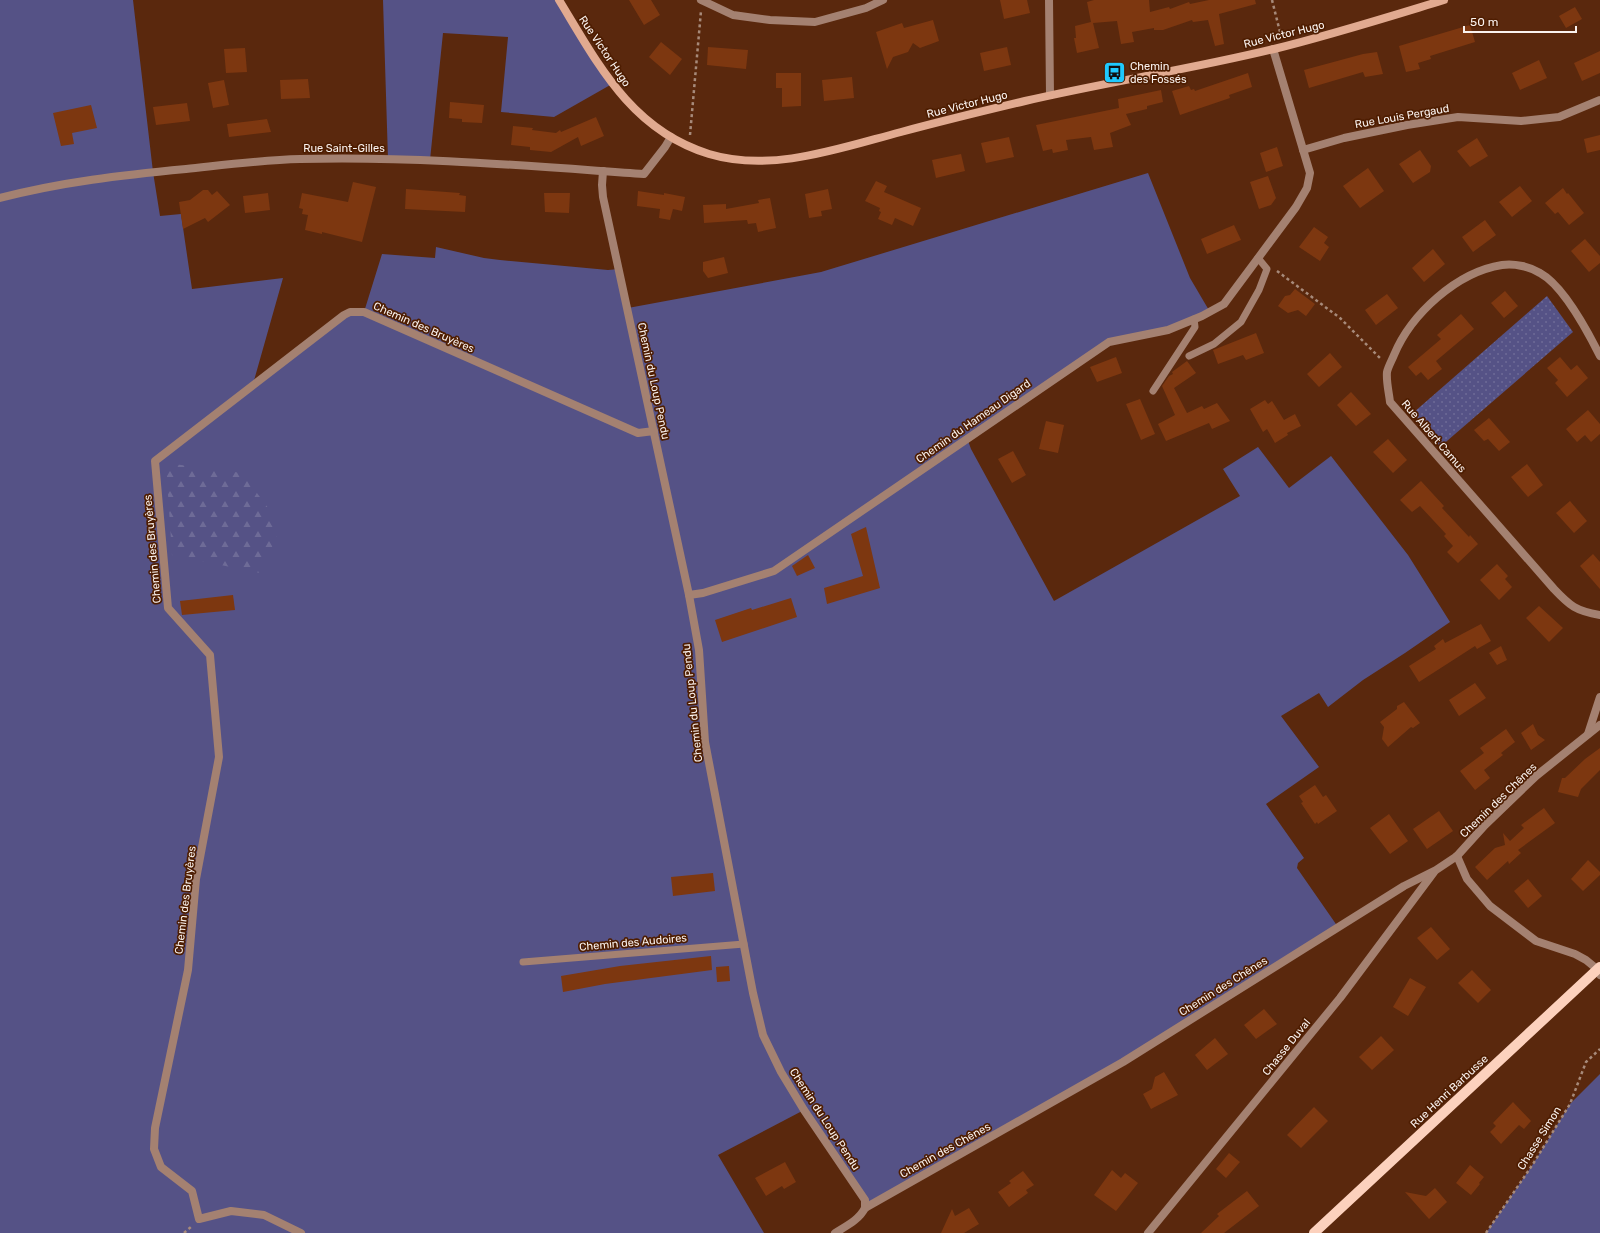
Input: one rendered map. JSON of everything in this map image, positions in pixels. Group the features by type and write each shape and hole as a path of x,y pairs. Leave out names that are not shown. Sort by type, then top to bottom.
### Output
{"main road":[{"name":"Rue Victor Hugo","path":"559,0 612,84 642,117 671,137 690,147 711,154 734,159 769,161 818,154 965,115 1050,95 1273,49 1347,30 1444,0"},
{"name":"Rue Henri Barbusse","path":"1314,1233 1599,970"}],"street":[{"path":"701,0 733,16 770,20 815,22 866,8 882,0"},
{"path":"1049,0 1050,95"},
{"name":"Chemin du Hameau Digard","path":"689,595 703,593 774,571 1109,342 1168,330 1224,304 1307,188 1310,173 1273,49"},
{"name":"Rue Louis Pergaud","path":"1303,150 1344,138 1400,126 1458,117 1521,121 1559,117 1600,100"},
{"name":"Rue Saint-Gilles","path":"0,198 85,180 153,172 298,159 430,160 644,174 666,147 671,137"},
{"name":"Chemin du Loup Pendu","path":"603,171 603,197 689,595 699,650 705,742 763,1035 781,1072 804,1110 865,1200 865,1208"},
{"name":"Rue Albert Camus","path":"1600,356 1592,339 1560,290 1541,273 1522,266 1504,264 1480,272 1462,281 1436,298 1415,320 1403,337 1387,372 1390,402 1554,589 1571,606 1586,613 1600,616"},
{"name":"Chemin des Bruyères","path":"301,1233 264,1215 231,1211 199,1219 192,1192 161,1167 154,1149 155,1128 188,970 196,879 219,757 210,655 168,608 155,461 344,315 357,312 364,312 638,433 654,431"},
{"path":"1588,734 1600,697"},
{"name":"Chemin des Chênes","path":"835,1233 862,1214 865,1208 1123,1062 1404,886 1436,870 1457,856 1485,825 1536,776 1600,724"},
{"path":"1457,856 1467,879 1490,906 1536,941 1575,954 1599,970"},
{"name":"Chasse Duval","path":"1148,1233 1340,998 1436,870"}],"lane":[{"path":"1189,356 1214,344 1241,322 1259,290 1267,269 1258,258"},
{"path":"1153,391 1195,327 1194,319"},
{"name":"Chemin des Audoires","path":"523,962 744,944"}],"path":[{"path":"690,147 701,0"},
{"path":"1272,0 1284,46"},
{"path":"1258,258 1340,318 1389,367"},
{"name":"Chasse Simon","path":"1486,1233 1533,1164 1570,1104 1586,1062 1600,1049"}],"green space":[{"path":"0,0 133,0 153,172 160,216 181,214 192,289 283,278 253,384 344,315 364,312 382,254 435,258 436,247 484,258 500,260 608,270 619,269 628,308 821,272 1148,173 1190,278 1210,312 1168,330 1109,342 967,438 971,449 1054,601 1240,496 1223,469 1258,447 1289,488 1331,456 1408,555 1450,622 1363,680 1328,707 1319,693 1281,716 1319,767 1266,804 1304,858 1298,863 1297,868 1338,927 1123,1062 865,1208 865,1200 804,1110 718,1155 764,1233 0,1233"},
{"path":"383,0 559,0 612,84 554,117 501,112 508,37 443,33 430,160 388,159"},
{"path":"1547,296 1573,332 1440,447 1413,413"},
{"path":"166,463 242,473 280,524 276,539 260,573 172,555"},
{"path":"1600,1074 1600,1233 1486,1233 1533,1164 1570,1104"}],"building":[{"path":"629,0 651,0 660,15 644,25"},
{"path":"1000,0 1027,0 1030,13 1004,19"},
{"path":"1094,0 1149,0 1150,12 1169,7 1170,9 1189,2 1190,4 1209,0 1255,0 1256,4 1219,14 1224,44 1215,46 1208,20 1193,22 1192,20 1163,30 1154,30 1154,28 1132,32 1134,42 1121,44 1117,21 1093,23 1099,48 1077,53 1074,38 1076,38 1075,26 1091,22 1087,2"},
{"path":"1575,7 1582,19 1566,28 1559,16"},
{"path":"933,20 939,41 920,48 913,43 908,52 893,57 887,69 876,32 902,23 904,28"},
{"path":"1470,25 1475,42 1430,56 1431,59 1418,63 1420,69 1406,72 1399,46"},
{"path":"661,42 682,59 670,75 649,57"},
{"path":"708,47 748,50 746,69 707,65"},
{"path":"1007,47 1011,65 984,71 980,53"},
{"path":"245,48 247,72 226,73 224,49"},
{"path":"1600,51 1600,73 1582,81 1574,63"},
{"path":"1377,52 1383,74 1365,77 1363,72 1309,88 1304,70 1363,54"},
{"path":"1539,60 1547,78 1520,90 1512,73"},
{"path":"776,73 801,73 801,106 782,107 782,88 776,88"},
{"path":"1248,73 1252,87 1229,95 1230,98 1180,115 1172,91 1189,86 1191,90 1194,89 1195,91"},
{"path":"852,77 854,98 824,101 822,80"},
{"path":"308,79 310,98 281,99 280,80"},
{"path":"224,80 229,105 213,108 208,83"},
{"path":"1161,90 1163,102 1147,106 1147,109 1126,114 1131,125 1110,133 1113,147 1094,150 1091,137 1066,140 1068,150 1053,153 1052,149 1043,151 1036,125 1119,108 1118,99"},
{"path":"450,102 484,105 482,123 462,122 462,119 449,118"},
{"path":"187,103 190,121 156,125 153,107"},
{"path":"91,105 97,128 72,133 74,144 61,146 53,113"},
{"path":"596,117 604,136 581,146 578,137 551,152 530,150 530,147 511,145 513,126 533,128 532,130 556,133 560,130 561,132"},
{"path":"267,119 271,132 229,137 227,124"},
{"path":"1600,135 1600,150 1587,153 1584,139"},
{"path":"1009,137 1014,157 986,163 981,143"},
{"path":"1477,138 1488,156 1470,167 1457,151"},
{"path":"1277,147 1283,166 1266,172 1260,153"},
{"path":"1420,150 1431,166 1430,172 1413,183 1399,164"},
{"path":"961,154 965,171 936,178 932,160"},
{"path":"1368,168 1384,191 1360,208 1343,186"},
{"path":"1268,176 1276,198 1271,205 1259,209 1250,182"},
{"path":"876,181 887,186 884,192 921,208 913,226 895,218 892,225 878,219 881,212 879,211 880,208 865,201"},
{"path":"353,182 376,187 362,242 322,232 322,234 305,230 308,215 302,214 303,209 299,208 302,193 348,202"},
{"path":"1520,186 1532,201 1512,217 1499,202"},
{"path":"1563,188 1584,213 1569,225 1558,212 1555,214 1545,203"},
{"path":"406,189 460,193 459,195 466,196 465,212 405,209"},
{"path":"828,189 832,209 821,211 822,216 809,218 805,194"},
{"path":"203,190 208,190 212,195 217,191 230,205 208,222 205,218 183,229 179,202 190,200"},
{"path":"638,191 664,195 664,193 685,197 682,211 673,209 670,220 659,218 660,209 637,206"},
{"path":"268,193 270,210 245,213 243,196"},
{"path":"544,193 570,193 569,213 545,212"},
{"path":"770,198 776,228 758,232 756,223 748,224 747,220 704,223 703,205 726,204 726,209 759,203 758,200"},
{"path":"1485,220 1496,235 1473,252 1462,237"},
{"path":"1234,225 1241,240 1207,254 1201,239"},
{"path":"1314,227 1328,237 1324,243 1329,247 1320,261 1299,247"},
{"path":"1585,239 1600,256 1600,263 1589,272 1571,251"},
{"path":"1433,249 1445,264 1424,282 1412,268"},
{"path":"724,257 728,273 708,278 703,271 703,262"},
{"path":"1295,289 1315,304 1306,316 1298,310 1288,313 1278,306 1285,296 1290,295"},
{"path":"1505,291 1518,306 1504,318 1491,303"},
{"path":"1387,294 1398,308 1376,325 1365,310"},
{"path":"1461,314 1474,329 1436,361 1442,369 1428,380 1421,372 1416,376 1408,367 1441,339 1437,335"},
{"path":"1256,333 1264,353 1246,360 1243,355 1218,364 1213,350"},
{"path":"1330,353 1342,367 1319,387 1307,374"},
{"path":"1116,357 1122,373 1097,382 1090,367"},
{"path":"1560,357 1571,370 1577,365 1588,378 1567,397 1555,383 1558,380 1547,368"},
{"path":"1187,361 1196,373 1174,388 1187,413 1202,406 1204,409 1217,403 1230,421 1212,429 1209,423 1166,441 1158,424 1175,415 1162,386 1169,376 1173,374 1172,372"},
{"path":"1351,392 1371,414 1356,426 1337,405"},
{"path":"1140,399 1155,434 1141,440 1126,404"},
{"path":"1265,400 1268,404 1272,401 1284,420 1295,414 1301,426 1287,433 1288,435 1275,443 1267,429 1263,432 1250,409"},
{"path":"1588,410 1600,424 1600,434 1591,442 1585,435 1577,442 1566,429"},
{"path":"1489,418 1510,442 1499,451 1488,439 1484,441 1474,430"},
{"path":"1046,421 1064,425 1058,453 1039,449"},
{"path":"1388,439 1407,460 1393,473 1373,452"},
{"path":"1013,451 1026,475 1012,483 998,459"},
{"path":"1527,464 1543,485 1528,497 1511,477"},
{"path":"1421,481 1444,506 1442,508 1469,537 1470,535 1478,544 1458,563 1447,552 1453,546 1444,536 1446,534 1420,506 1412,512 1400,500"},
{"path":"1570,501 1587,521 1574,533 1556,513"},
{"path":"866,527 880,588 827,604 824,588 863,576 851,534"},
{"path":"1593,554 1600,562 1600,589 1580,566"},
{"path":"808,555 815,568 797,576 792,566"},
{"path":"1497,564 1508,576 1505,579 1512,587 1499,600 1480,580"},
{"path":"233,595 235,610 182,615 180,601"},
{"path":"791,598 797,617 722,642 715,620 751,608 752,610"},
{"path":"1539,606 1563,628 1549,642 1526,618"},
{"path":"1481,624 1491,641 1477,649 1475,646 1419,682 1409,666 1436,649 1434,646 1443,639 1445,643"},
{"path":"1501,646 1507,660 1497,665 1489,653"},
{"path":"1475,683 1486,698 1459,716 1449,700"},
{"path":"1404,702 1420,723 1413,728 1411,727 1388,747 1382,739 1384,727 1380,722 1397,709 1397,706"},
{"path":"1533,724 1538,735 1545,740 1531,750 1521,733"},
{"path":"1506,729 1515,742 1501,753 1503,755 1484,770 1490,778 1475,790 1460,771 1484,753 1480,748"},
{"path":"1600,748 1600,770 1581,789 1578,797 1558,792 1562,778 1565,778 1585,759"},
{"path":"1315,785 1323,797 1326,795 1337,811 1318,824 1317,822 1315,824 1301,803 1303,802 1299,796"},
{"path":"1544,808 1555,823 1518,850 1521,853 1509,864 1508,861 1487,880 1475,867 1495,848 1505,845 1503,833 1510,841 1524,828 1521,825"},
{"path":"1439,811 1453,831 1427,849 1413,829"},
{"path":"1389,814 1408,841 1390,854 1370,828"},
{"path":"1588,860 1600,872 1600,875 1583,891 1571,879"},
{"path":"713,873 715,891 673,896 671,877"},
{"path":"1528,879 1542,896 1528,908 1514,891"},
{"path":"1431,927 1450,949 1437,960 1417,938"},
{"path":"711,956 712,970 605,984 563,992 561,976 620,966"},
{"path":"729,966 730,981 717,982 716,967"},
{"path":"1472,970 1491,990 1478,1003 1458,983"},
{"path":"1410,978 1426,987 1408,1016 1393,1007"},
{"path":"1264,1009 1277,1024 1256,1039 1244,1025"},
{"path":"1381,1036 1394,1050 1372,1070 1359,1057"},
{"path":"1215,1038 1228,1054 1207,1070 1195,1055"},
{"path":"1164,1072 1178,1095 1151,1109 1143,1094 1152,1089 1155,1077"},
{"path":"1513,1102 1531,1121 1524,1129 1519,1125 1501,1144 1490,1132 1496,1126 1493,1123"},
{"path":"1314,1107 1328,1121 1301,1148 1287,1135"},
{"path":"1229,1153 1240,1162 1226,1178 1216,1169"},
{"path":"785,1162 796,1182 784,1189 782,1186 766,1196 755,1178"},
{"path":"1470,1165 1484,1177 1471,1195 1456,1183"},
{"path":"1112,1170 1121,1178 1125,1173 1138,1183 1116,1211 1094,1195"},
{"path":"1023,1171 1034,1185 1026,1190 1028,1193 1009,1207 998,1192 1011,1183 1009,1181"},
{"path":"1435,1188 1447,1202 1429,1219 1405,1192 1426,1196"},
{"path":"1247,1191 1259,1206 1224,1233 1201,1233 1219,1216 1217,1214"},
{"path":"969,1208 979,1224 964,1233 941,1233 952,1209 955,1216"}],"place":[{"name":"Chemin des Fossés","path":"1115,72"}]}
